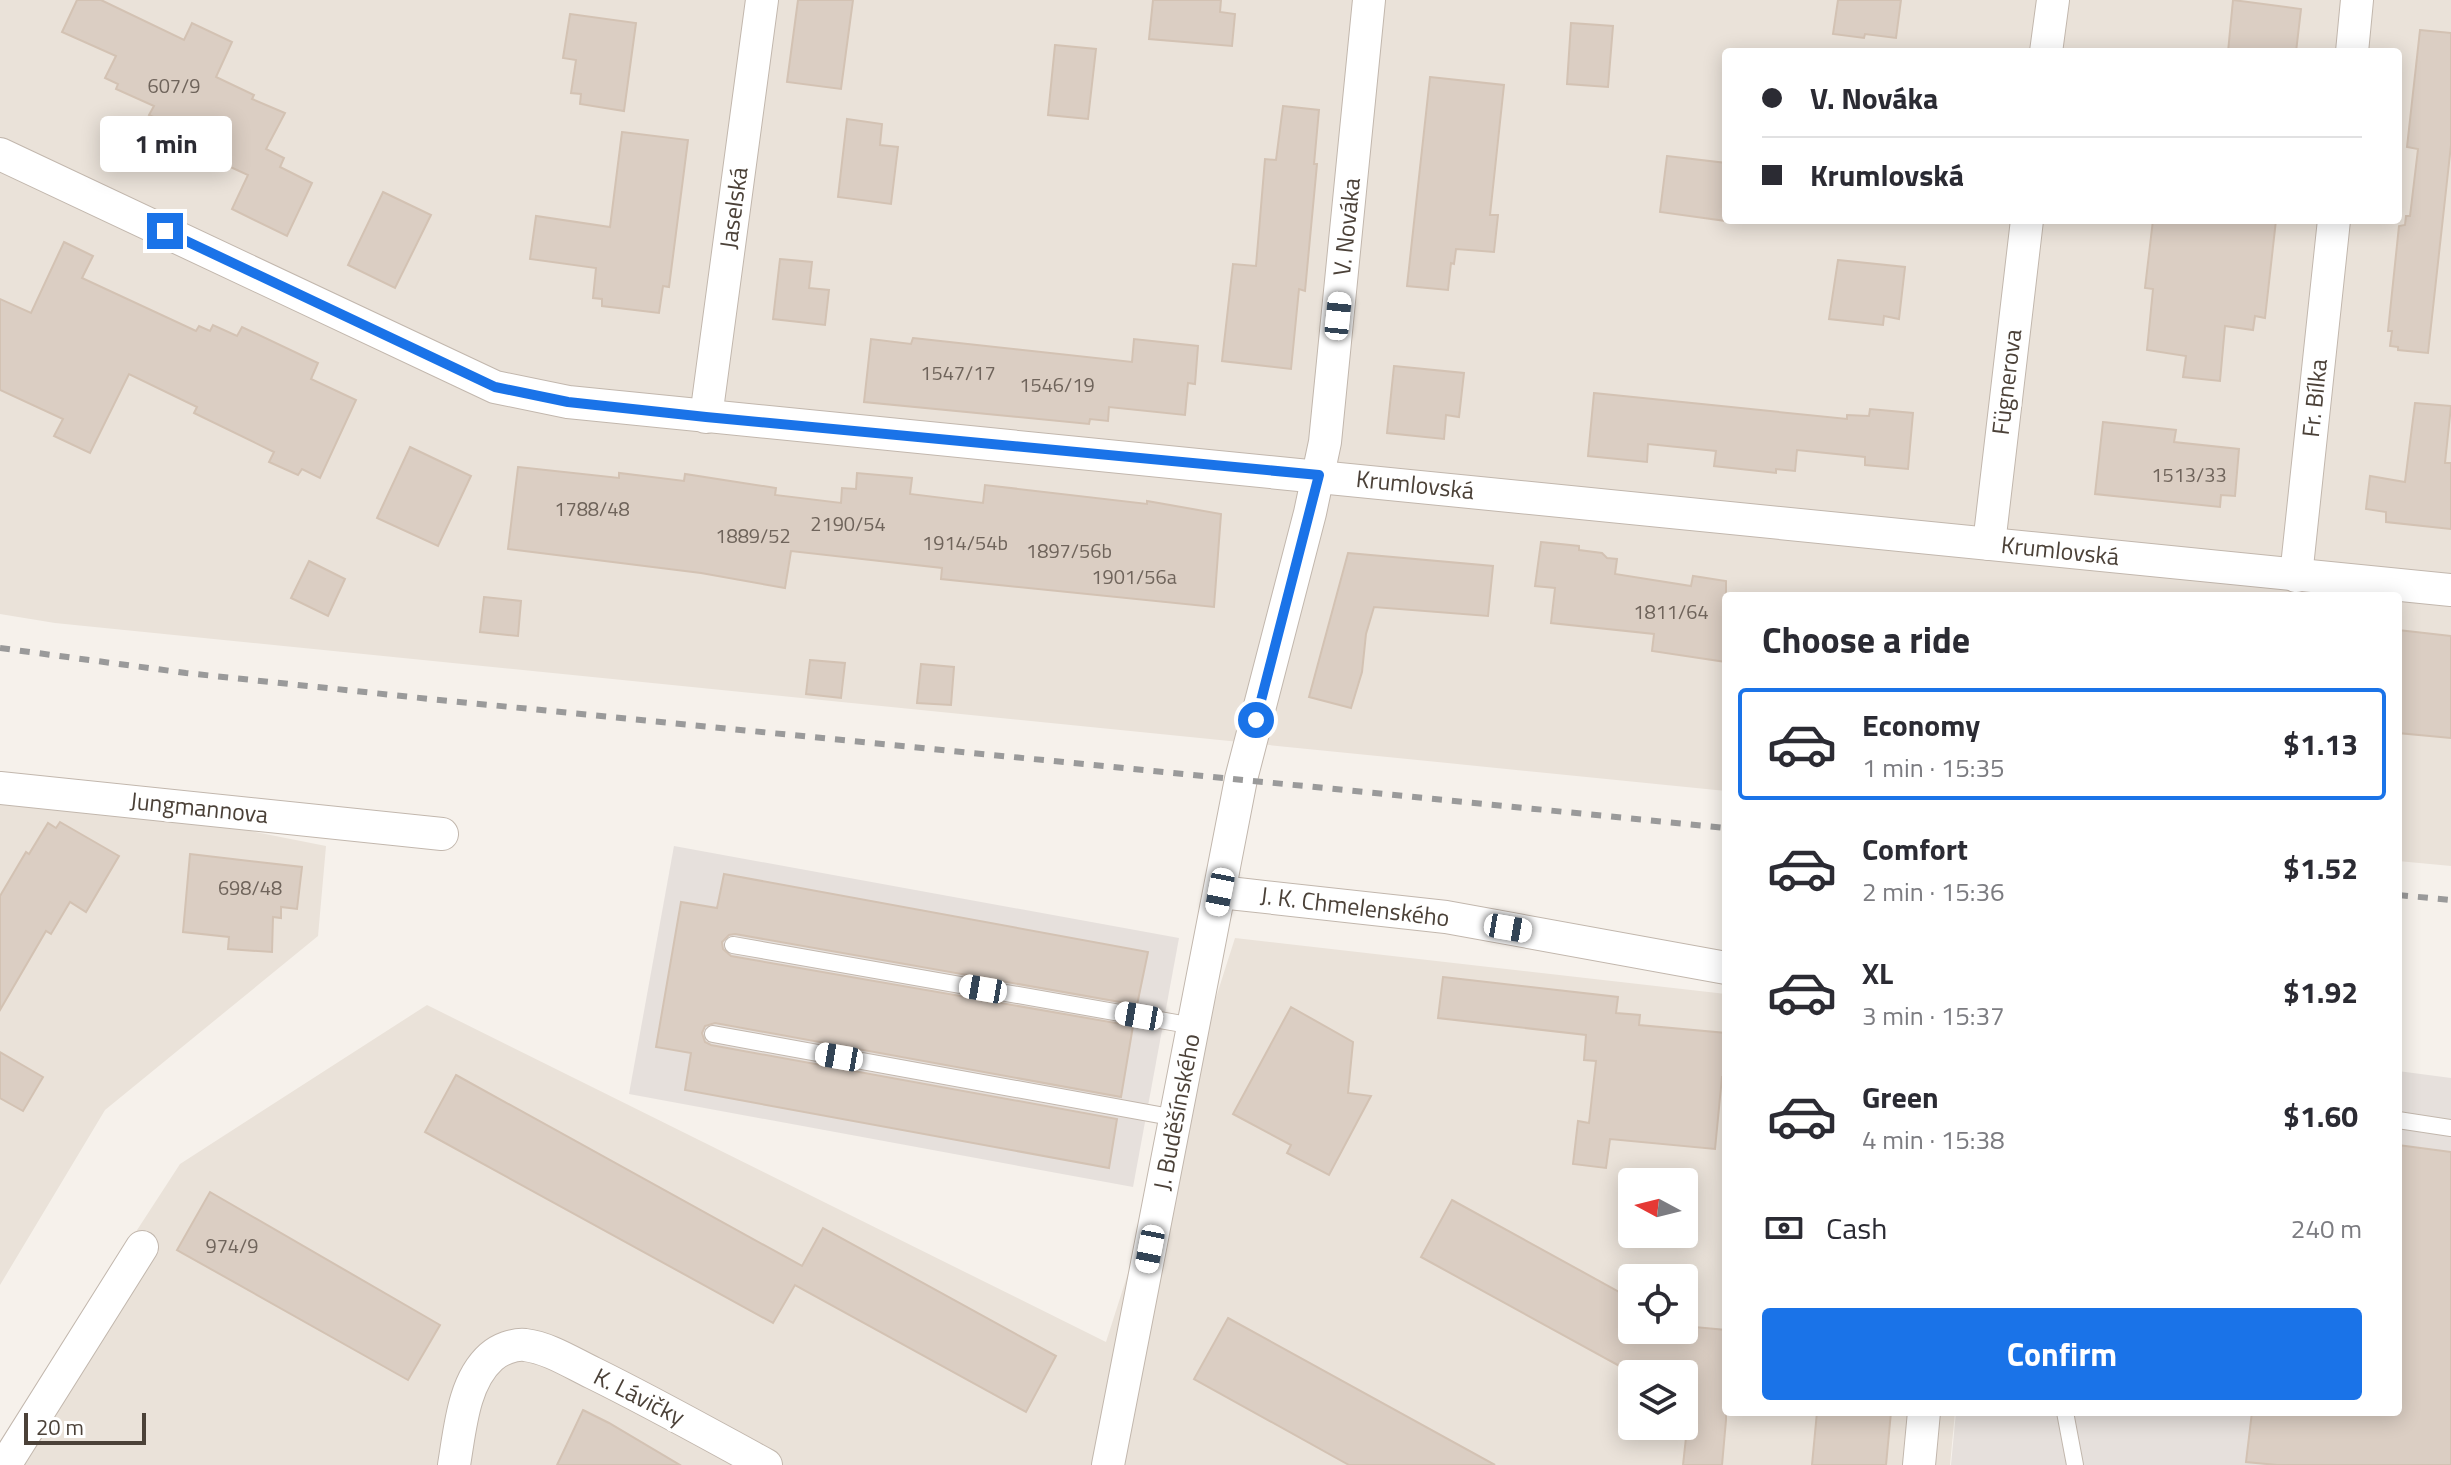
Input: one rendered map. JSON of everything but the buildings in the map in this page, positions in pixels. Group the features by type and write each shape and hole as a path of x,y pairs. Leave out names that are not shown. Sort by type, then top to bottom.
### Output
{"street":[{"name":"Jaselská","path":"706,417 762,0"},
{"name":"V. Nováka","path":"1227,853 1241,779 1325,442 1369,0"},
{"path":"2047,48 2053,0"},
{"path":"2352,48 2357,0"},
{"name":"Krumlovská","path":"0,154 495,387 568,402 2451,590"},
{"name":"Fügnerova","path":"1989,544 2027,224"},
{"name":"Fr. Bílka","path":"2296,576 2334,224"},
{"name":"Jungmannova","path":"0,788 396,841 442,834"},
{"name":"J. Buděšínského","path":"1108,1465 1227,853"},
{"name":"J. K. Chmelenského","path":"1220,892 1446,917 1722,967"},
{"path":"5,1465 142,1247"},
{"name":"K. Lávičky","path":"454,1465 466,1400 480,1371 490,1357 506,1348 528,1346 556,1355 647,1399 766,1465"},
{"path":"1919,1465 1924,1416"}],"lane":[{"path":"733,945 1194,1026"},
{"path":"713,1034 1176,1118"},
{"path":"2402,1121 2451,1128"},
{"path":"2066,1416 2075,1465"}],"shaded area":[{"path":"0,0 2451,0 2451,866 2402,861 2402,592 1722,592 1722,791 55,623 0,614"},
{"path":"0,781 326,846 318,936 105,1110 0,1285"},
{"path":"674,846 1179,938 1133,1187 629,1094"},
{"path":"1235,938 1722,994 1722,1416 1955,1416 1950,1465 0,1465 0,1441 180,1164 427,1005 1106,1342"},
{"path":"2402,1072 2451,1078 2451,1465 1951,1465 1956,1416 2402,1416"}],"railway":[{"path":"0,648 186,673 430,699 1722,828"},
{"path":"2402,895 2451,900"}],"route":[{"path":"165,231 495,387 568,402 706,417 1319,475 1256,720"}]}
